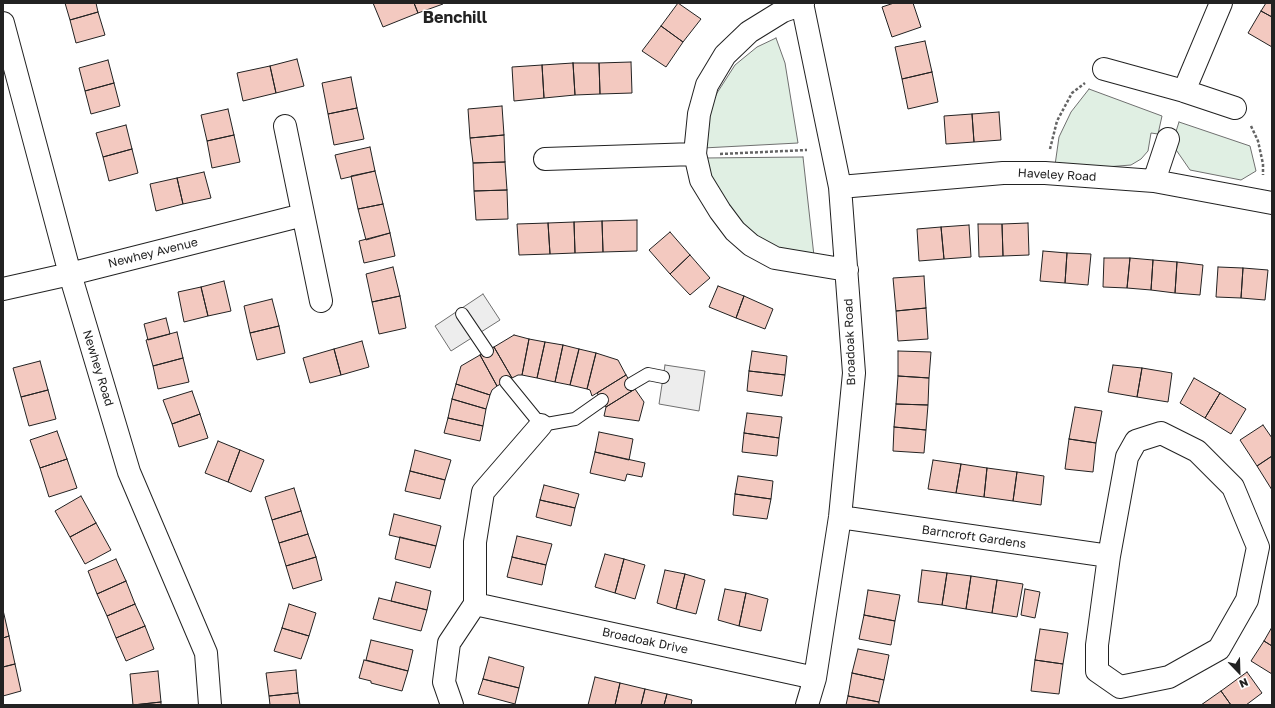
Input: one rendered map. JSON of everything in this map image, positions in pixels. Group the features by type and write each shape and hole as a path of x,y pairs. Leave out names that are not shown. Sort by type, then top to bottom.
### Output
{"street":[{"path":"1184,91 1221,3"},
{"path":"802,4 783,11 749,32 725,55 707,85 699,114 695,154 701,180 720,211 735,231 752,245 775,258 847,270"},
{"name":"Broadoak Road","path":"802,4 840,187 854,373 840,517 815,678 807,705"},
{"name":"Newhey Road","path":"3,23 70,274 129,472 206,653 210,705"},
{"path":"1104,69 1184,91 1235,108"},
{"path":"285,126 321,301"},
{"path":"1154,181 1168,139"},
{"path":"545,159 695,154"},
{"name":"Haveley Road","path":"840,187 1004,173 1045,173 1154,181 1266,202"},
{"name":"Newhey Avenue","path":"3,289 70,274 303,215"},
{"path":"452,705 444,682 449,643 475,604 476,542 483,492 541,425"},
{"path":"1161,433 1197,451 1234,487 1258,547 1246,600 1219,649 1169,677 1120,687 1097,671 1097,645 1108,556 1127,457 1136,441 1161,433"},
{"name":"Barncroft Gardens","path":"840,517 1108,556"},
{"name":"Broadoak Drive","path":"475,604 815,678"}],"lane":[{"path":"462,314 487,351"},
{"path":"631,384 648,374 663,377"},
{"path":"506,382 541,425 575,419 602,400"}],"path":[{"path":"1045,173 1057,121 1072,93 1104,69"},
{"path":"1235,108 1247,119 1258,141 1263,164 1266,202"},
{"path":"695,154 832,150"}],"green space":[{"path":"776,38 785,63 798,143 703,148 707,115 717,93 735,65 757,47"},
{"path":"1089,89 1162,116 1158,134 1151,133 1148,151 1141,159 1131,165 1106,167 1055,165 1059,137 1071,112"},
{"path":"1179,122 1250,146 1256,171 1241,180 1190,170 1172,144"},
{"path":"803,157 814,256 778,254 723,208 705,158"}],"shaded area":[{"path":"483,294 500,320 451,351 435,326"},
{"path":"665,365 705,371 699,411 659,404"}],"building":[{"path":"65,3 96,3 98,12 70,20"},
{"path":"373,3 414,3 418,13 383,27"},
{"path":"414,3 442,3 443,4 418,13"},
{"path":"678,3 701,19 683,42 661,26"},
{"path":"894,3 913,3 921,27 892,37 882,7"},
{"path":"1266,3 1272,3 1272,17 1261,11"},
{"path":"1261,11 1272,17 1272,47 1248,33"},
{"path":"98,12 105,35 76,43 70,20"},
{"path":"661,26 683,42 666,67 642,51"},
{"path":"925,41 932,72 902,79 895,47"},
{"path":"297,59 304,86 276,93 270,66"},
{"path":"108,60 114,83 85,91 79,68"},
{"path":"631,62 632,93 600,94 599,63"},
{"path":"573,63 599,63 600,94 575,95"},
{"path":"573,63 575,95 544,98 542,65"},
{"path":"542,65 544,98 514,101 512,67"},
{"path":"270,66 276,93 243,101 237,73"},
{"path":"932,72 938,102 908,109 902,79"},
{"path":"351,77 357,108 328,114 322,83"},
{"path":"114,83 120,106 91,114 85,91"},
{"path":"502,106 504,135 470,138 468,109"},
{"path":"357,108 364,139 334,145 328,114"},
{"path":"228,109 234,135 207,141 201,115"},
{"path":"999,112 1001,140 974,142 972,114"},
{"path":"972,114 974,142 946,144 944,116"},
{"path":"126,125 132,149 103,157 96,133"},
{"path":"234,135 240,162 212,168 207,141"},
{"path":"504,135 505,162 473,163 470,138"},
{"path":"370,147 375,171 341,179 335,155"},
{"path":"132,149 138,173 109,181 103,157"},
{"path":"505,162 507,190 474,191 473,163"},
{"path":"375,171 383,204 358,209 351,176"},
{"path":"204,172 211,198 183,204 177,178"},
{"path":"177,178 183,204 156,211 150,184"},
{"path":"507,190 508,219 476,220 474,191"},
{"path":"383,204 390,233 366,240 358,209"},
{"path":"637,220 637,251 603,252 602,221"},
{"path":"602,221 603,252 575,253 574,222"},
{"path":"574,222 575,253 550,254 548,223"},
{"path":"548,223 550,254 519,255 517,224"},
{"path":"1028,223 1029,255 1003,256 1002,224"},
{"path":"978,224 1002,224 1003,256 979,257"},
{"path":"969,225 971,257 944,259 941,227"},
{"path":"941,227 944,259 919,261 917,229"},
{"path":"670,232 690,255 670,274 649,250"},
{"path":"390,233 395,256 364,263 359,241"},
{"path":"1043,251 1067,253 1065,283 1040,281"},
{"path":"1067,253 1091,254 1088,285 1065,283"},
{"path":"690,255 710,278 690,295 670,274"},
{"path":"1104,258 1130,258 1127,288 1103,287"},
{"path":"1130,258 1153,260 1151,290 1127,288"},
{"path":"1153,260 1177,262 1175,293 1151,290"},
{"path":"1177,262 1203,265 1200,295 1175,293"},
{"path":"393,267 400,296 372,302 366,274"},
{"path":"1218,267 1243,268 1241,298 1216,297"},
{"path":"1243,268 1268,270 1265,300 1241,298"},
{"path":"924,276 926,308 896,311 893,278"},
{"path":"224,281 231,311 208,316 201,287"},
{"path":"718,286 744,296 736,318 709,307"},
{"path":"201,287 208,316 184,322 178,292"},
{"path":"400,296 406,328 379,334 372,302"},
{"path":"744,296 773,309 765,329 736,318"},
{"path":"272,299 279,326 250,333 244,306"},
{"path":"926,308 928,339 898,341 896,311"},
{"path":"166,318 170,334 148,340 144,324"},
{"path":"279,326 285,353 257,360 250,333"},
{"path":"177,332 183,358 153,366 146,340"},
{"path":"514,335 529,339 522,375 512,378 494,347"},
{"path":"529,339 545,342 537,378 522,375"},
{"path":"362,341 369,367 341,375 334,349"},
{"path":"545,342 563,345 555,382 537,378"},
{"path":"563,345 579,349 570,385 555,382"},
{"path":"494,347 512,378 497,386 480,355"},
{"path":"334,349 341,375 310,383 303,358"},
{"path":"579,349 596,353 587,389 570,385"},
{"path":"752,351 787,356 785,375 749,371"},
{"path":"898,351 931,352 929,378 898,376"},
{"path":"596,353 618,360 626,375 592,396 590,390 587,389"},
{"path":"480,355 497,386 492,390 490,395 456,384 461,366"},
{"path":"183,358 189,382 158,389 153,366"},
{"path":"40,361 48,390 21,397 13,368"},
{"path":"1113,365 1142,368 1137,397 1108,392"},
{"path":"1142,368 1172,373 1168,402 1137,397"},
{"path":"749,371 785,375 782,396 747,391"},
{"path":"626,375 635,389 606,407 597,393"},
{"path":"898,376 929,378 928,405 896,404"},
{"path":"1194,378 1220,393 1205,418 1180,403"},
{"path":"456,384 490,395 486,409 452,399"},
{"path":"635,389 644,402 639,421 604,416 606,407"},
{"path":"48,390 56,419 29,426 21,397"},
{"path":"192,391 200,414 172,424 163,400"},
{"path":"1220,393 1246,409 1231,434 1205,418"},
{"path":"452,399 486,409 483,426 448,418"},
{"path":"896,404 928,405 926,430 894,427"},
{"path":"1075,407 1102,411 1096,443 1069,439"},
{"path":"747,413 782,417 779,438 744,433"},
{"path":"200,414 208,438 179,447 172,424"},
{"path":"448,418 483,426 480,441 444,433"},
{"path":"1263,425 1272,438 1272,456 1257,466 1240,440"},
{"path":"894,427 926,430 924,453 893,451"},
{"path":"57,431 67,459 40,468 30,440"},
{"path":"599,432 633,439 629,460 595,452"},
{"path":"744,433 779,438 777,456 742,452"},
{"path":"1069,439 1096,443 1093,472 1065,469"},
{"path":"218,441 240,450 228,482 205,473"},
{"path":"240,450 264,460 251,492 228,482"},
{"path":"415,450 451,460 445,480 410,471"},
{"path":"595,452 645,463 642,477 627,474 625,481 590,473"},
{"path":"1272,456 1272,490 1257,466"},
{"path":"67,459 77,488 49,497 40,468"},
{"path":"933,460 961,464 956,493 928,489"},
{"path":"961,464 987,468 984,497 956,493"},
{"path":"987,468 1017,472 1013,501 984,497"},
{"path":"410,471 445,480 440,499 405,491"},
{"path":"1017,472 1044,476 1041,505 1013,501"},
{"path":"738,476 773,481 771,499 735,494"},
{"path":"544,485 579,494 575,508 540,500"},
{"path":"294,488 301,511 272,520 265,497"},
{"path":"735,494 771,499 767,519 733,515"},
{"path":"81,496 96,523 70,537 55,511"},
{"path":"540,500 575,508 571,526 536,517"},
{"path":"301,511 308,534 279,543 272,520"},
{"path":"394,514 441,526 436,546 389,535"},
{"path":"96,523 111,550 85,564 70,537"},
{"path":"308,534 316,557 286,566 279,543"},
{"path":"517,536 552,544 546,565 512,557"},
{"path":"400,537 436,546 430,568 395,559"},
{"path":"605,554 624,559 615,593 595,587"},
{"path":"316,557 322,580 293,589 286,566"},
{"path":"512,557 546,565 542,585 507,577"},
{"path":"116,559 126,581 97,594 88,571"},
{"path":"624,559 645,565 635,599 615,593"},
{"path":"665,570 685,574 676,609 657,603"},
{"path":"922,570 947,573 942,605 918,602"},
{"path":"947,573 971,576 966,609 942,605"},
{"path":"685,574 705,580 696,614 676,609"},
{"path":"971,576 997,580 992,613 966,609"},
{"path":"997,580 1023,584 1017,617 992,613"},
{"path":"126,581 135,604 107,616 97,594"},
{"path":"396,582 431,591 427,610 391,601"},
{"path":"725,589 746,593 739,626 718,620"},
{"path":"1025,589 1040,592 1035,618 1021,615"},
{"path":"868,590 900,595 895,621 864,615"},
{"path":"746,593 768,599 761,631 739,626"},
{"path":"379,598 427,610 421,631 373,619"},
{"path":"135,604 145,626 116,638 107,616"},
{"path":"289,604 316,613 309,636 282,628"},
{"path":"3,610 9,636 3,638"},
{"path":"864,615 895,621 891,645 859,639"},
{"path":"145,626 154,649 126,661 116,638"},
{"path":"1272,627 1272,646 1264,641"},
{"path":"282,628 309,636 301,659 274,651"},
{"path":"1040,629 1068,633 1063,664 1035,660"},
{"path":"9,636 15,664 3,667 3,638"},
{"path":"371,640 413,650 408,671 366,660"},
{"path":"1264,641 1272,646 1272,674 1251,661"},
{"path":"858,649 889,655 884,680 852,673"},
{"path":"489,657 524,667 519,688 483,679"},
{"path":"364,660 408,671 402,691 371,683 371,681 359,678"},
{"path":"1035,660 1063,664 1059,694 1031,691"},
{"path":"15,664 21,691 3,696 3,667"},
{"path":"296,670 298,693 269,696 266,673"},
{"path":"158,671 161,702 133,705 130,674"},
{"path":"1247,672 1262,693 1246,705 1231,705 1221,691"},
{"path":"852,673 884,680 879,702 848,696"},
{"path":"595,677 620,683 615,705 588,705"},
{"path":"483,679 519,688 515,704 478,694"},
{"path":"620,683 645,689 641,705 615,705"},
{"path":"645,689 667,694 664,705 641,705"},
{"path":"1221,691 1231,705 1201,705"},
{"path":"298,693 300,705 270,705 269,696"},
{"path":"667,694 692,700 691,705 664,705"},
{"path":"848,696 879,702 879,705 846,705"},
{"path":"161,702 161,705 133,705"}],"district":[{"name":"Benchill","path":"455,18"}]}
